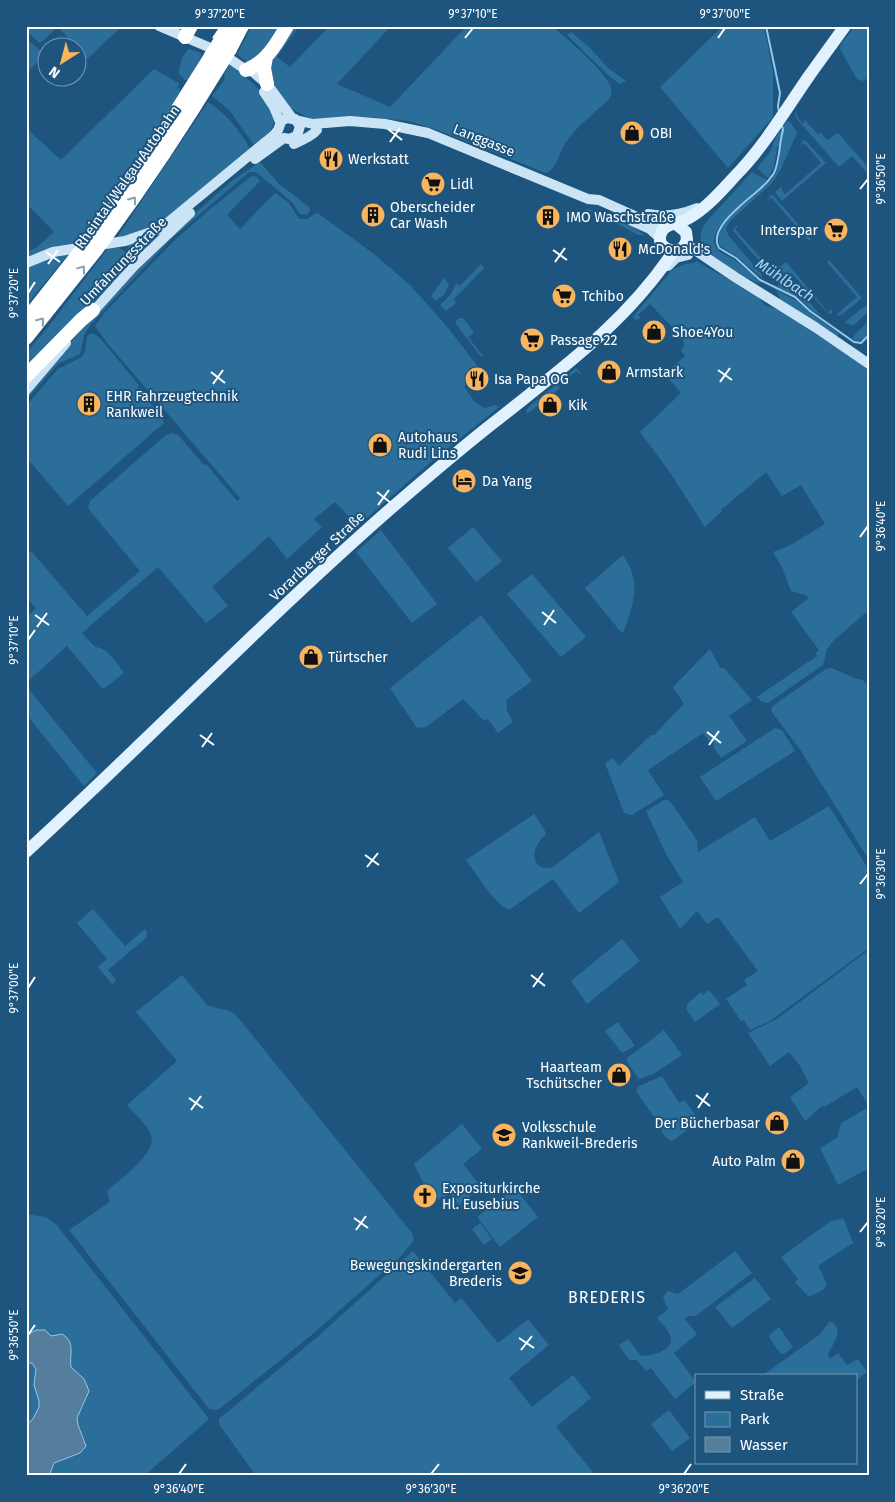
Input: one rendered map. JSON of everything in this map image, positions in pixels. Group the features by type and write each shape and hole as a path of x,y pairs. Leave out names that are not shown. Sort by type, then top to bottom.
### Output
{"highway":[{"name":"Rheintal/Walgau Autobahn","path":"224,46 228,26"},
{"name":"Rheintal/Walgau Autobahn","path":"26,338 52,298 92,246 139,172 197,92 224,46 242,26"},
{"path":"246,70 255,67 266,57 287,26"},
{"path":"266,57 264,68 266,84"},
{"name":"Rheintal/Walgau Autobahn","path":"26,320 52,298"},
{"path":"26,376 93,310"}],"main road":[{"path":"159,26 188,32 246,70 253,72 266,84 300,126 299,133 292,139 280,130 270,100 248,76 246,70"},
{"name":"Vorarlberger Straße","path":"676,245 662,231 691,217 745,166 846,26"},
{"path":"26,263 53,252 125,241 160,228 265,147 280,130 287,118 294,118"},
{"name":"Langgasse","path":"294,118 313,124 350,121 394,125 442,138 588,199 599,200 637,217 672,225"},
{"name":"Langgasse","path":"299,133 364,123"},
{"path":"265,147 296,144 305,137 314,134 317,130"},
{"name":"Umfahrungsstraße","path":"26,390 93,310 161,239 249,159"},
{"name":"Langgasse","path":"588,199 595,205 650,229 676,245"},
{"path":"619,209 657,216 670,216 689,212 708,203"},
{"name":"Vorarlberger Straße","path":"26,852 347,548 463,447 603,333 653,280 676,245 708,203"},
{"path":"672,225 684,229 676,245"},
{"path":"676,245 734,277"},
{"path":"676,245 785,308 869,364"},
{"name":"Vorarlberger Straße","path":"639,296 654,269 676,245"}],"green space":[{"path":"26,26 122,26 88,58 88,38 68,38 58,27 46,38 38,38 38,41 26,31"},
{"path":"252,26 283,26 272,43 249,64 237,54"},
{"path":"293,26 299,26 277,57 290,67 330,26 391,26 337,84 390,107 467,26 552,26 602,73 611,88 611,94 609,99 569,138 553,168 546,173 435,129 409,121 368,117 328,120 310,119 291,108 268,78 270,62"},
{"path":"723,26 764,26 773,72 773,117 728,168 660,87"},
{"path":"855,26 869,26 869,77 863,81 857,79 840,49 841,44"},
{"path":"571,32 589,47 608,68 626,81 620,84 609,76 567,35"},
{"path":"26,38 38,49 38,61 26,74"},
{"path":"189,49 201,53 201,57 188,80 185,80 179,74 179,70 183,57"},
{"path":"230,64 253,84 268,102 272,111 274,120 270,132 254,145 230,111 212,96 225,79 224,74"},
{"path":"154,69 180,84 177,87 180,89 180,92 159,128 76,244 26,259 26,252 36,248 54,232 26,203 26,128 61,160"},
{"path":"208,102 232,123 250,148 164,221 149,229 116,239"},
{"path":"796,110 797,116 803,124 805,120 818,135 820,132 827,140 838,133 869,168 869,175 852,156 839,167 796,118"},
{"path":"787,121 791,123 797,133 780,171 771,184 730,221 726,228 728,235 762,275 762,278 736,256 720,246 719,237 722,228 729,219 772,179 779,162 780,145 777,147 774,167 768,178 757,168 770,152 776,137"},
{"path":"803,140 826,163 782,201 775,192 783,185 781,189 785,194 821,163 804,143 801,146"},
{"path":"260,162 278,183 309,207 310,210 307,215 300,214 293,203 256,172 249,172 171,239 91,324 84,335 80,354 58,364 26,400 26,393 113,294 194,214 233,180"},
{"path":"752,172 767,180 723,222 714,241 717,249 740,264 760,283 744,276 717,259 704,247 701,241 703,227 706,222"},
{"path":"252,176 257,177 260,181 227,215 240,229 275,193 289,203 299,219 307,219 316,213 319,214 374,254 410,285 449,329 479,368 479,372 464,387 475,402 485,408 495,405 499,407 426,466 358,526 335,502 314,519 322,527 287,559 269,536 212,587 228,606 206,623 158,567 82,633 95,647 108,653 124,673 103,689 67,646 26,683 26,617 36,608 26,597 26,556 31,551 87,616 140,571 91,512 88,507 90,501 166,435 172,433 178,435 204,465 206,464 237,501 240,498 108,344 95,326 104,313 176,239"},
{"path":"771,195 811,239 809,241 772,198 767,200"},
{"path":"589,209 633,227 644,235 638,235 598,213 585,210"},
{"path":"737,225 735,229 773,272 786,262 828,312 832,309 832,313 829,314 792,274 771,273 768,271 734,232 733,229"},
{"path":"161,233 134,259 132,251 126,244"},
{"path":"115,246 126,252 128,256 124,271 26,372 26,353 109,247"},
{"path":"70,252 26,306 26,267"},
{"path":"829,260 862,298 839,316 837,314 857,297 827,262"},
{"path":"696,261 758,296 765,305 779,310 869,368 869,610 834,640 827,649 823,665 768,703 761,701 757,697 817,656 815,653 819,650 791,612 809,598 791,591 782,567 773,552 789,546 825,524 801,485 782,496 766,472 721,510 705,527 669,471 640,432 681,393 665,374 685,356 681,351 684,345 683,338 650,304 638,315 641,318 636,320 633,317 672,270"},
{"path":"481,264 484,268 454,299 456,303 446,311 440,305 451,294 456,283 460,286"},
{"path":"444,278 449,284 445,294 436,301 431,296"},
{"path":"784,281 790,281 794,284 822,317 799,298 777,286"},
{"path":"776,290 797,301 838,333 838,335 836,337 780,299"},
{"path":"866,305 869,311 854,325 844,323"},
{"path":"459,318 464,319 474,333 468,337 483,356 481,357 456,324"},
{"path":"869,321 866,337 861,340 852,339 856,333"},
{"path":"89,334 99,337 139,385 137,387 161,416 164,423 68,506 26,457 26,406 58,369 82,357"},
{"path":"576,368 580,374 577,371 558,385 560,388 527,414 526,410 530,406"},
{"path":"473,527 502,561 476,582 448,548"},
{"path":"381,530 437,604 412,623 356,552"},
{"path":"623,555 633,575 634,593 633,603 623,633 585,588"},
{"path":"532,574 586,637 561,657 507,594"},
{"path":"481,615 532,681 506,700 507,711 513,722 498,733 488,719 484,721 463,699 426,727 417,728 390,688"},
{"path":"263,634 98,794 96,793"},
{"path":"710,649 720,668 724,668 752,700 729,716 747,741 721,758 714,748 714,742 708,740 703,733 648,770 664,795 632,815 624,813 605,763 613,758 619,766 651,735 654,735 684,704 673,687"},
{"path":"831,668 863,680 869,688 869,860 799,748 771,711 772,707 778,702 826,669"},
{"path":"26,686 97,773 84,786 26,714"},
{"path":"775,728 782,730 795,751 716,801 700,777"},
{"path":"664,800 668,800 672,804 697,840 698,852 755,817 770,841 829,806 869,870 869,948 770,1021 750,1030 744,1020 741,1021 726,999 747,985 744,980 758,971 718,917 707,924 697,911 680,929 660,897 683,882 666,854 646,811"},
{"path":"534,814 546,834 535,851 535,860 539,866 550,868 554,866 599,832 619,882 579,913 553,879 509,910 503,907 466,860"},
{"path":"93,909 125,946 145,929 147,933 146,938 108,970 116,980 112,984 98,967 107,959 77,923"},
{"path":"622,939 640,961 587,1004 571,981"},
{"path":"869,950 869,1106 857,1087 824,1107 822,1106 805,1121 790,1097 809,1083 800,1066 789,1052 770,1066 748,1033 777,1019"},
{"path":"182,975 207,1005 236,1015 412,1233 414,1240 403,1254 314,1333 218,1410 209,1409 69,1230 110,1202 107,1191 136,1166 149,1150 152,1142 151,1135 127,1105 177,1061 136,1012"},
{"path":"709,990 720,1004 695,1022 686,1009 688,1003 701,992 703,995"},
{"path":"618,1022 635,1046 622,1053 605,1031"},
{"path":"664,1030 682,1055 655,1073 640,1079 638,1078 627,1062 627,1058"},
{"path":"662,1076 679,1103 684,1100 700,1121 672,1141 665,1137 636,1091 639,1086"},
{"path":"869,1107 869,1168 838,1185 820,1148 837,1138 841,1123"},
{"path":"462,1124 482,1149 463,1164 481,1187 459,1205 449,1193 444,1197 442,1196 439,1200 423,1182 414,1164"},
{"path":"515,1188 538,1217 500,1247 477,1217"},
{"path":"26,1214 45,1217 56,1224 209,1419 144,1476 26,1476"},
{"path":"842,1219 853,1243 819,1265 827,1284 823,1290 809,1297 795,1282 798,1279 781,1257 831,1221"},
{"path":"480,1223 492,1239 484,1245 472,1229"},
{"path":"413,1251 455,1303 461,1298 498,1343 528,1319 549,1345 509,1378 532,1407 573,1375 591,1398 556,1427 596,1476 256,1476 219,1424 219,1419 315,1339"},
{"path":"735,1251 752,1273 696,1316 689,1316 685,1319 697,1334 674,1353 695,1383 675,1399 651,1368 646,1371 637,1360 629,1360 619,1345 628,1339 641,1356 651,1355 666,1348 671,1340 670,1335 657,1318 668,1309 663,1297 668,1291 678,1294"},
{"path":"755,1278 771,1299 732,1328 715,1307"},
{"path":"830,1321 837,1328 838,1332 828,1354 830,1359 838,1353 847,1365 858,1359 867,1372 858,1379 858,1374 765,1374 820,1334"},
{"path":"779,1327 793,1347 784,1354 780,1353 769,1337"},
{"path":"669,1410 690,1438 672,1451 651,1424"}],"water":[{"path":"36,1330 45,1330 51,1336 62,1334 66,1337 71,1349 71,1367 84,1379 89,1391 77,1418 86,1446 80,1453 54,1463 49,1476 26,1476 26,1425 33,1419 39,1407 39,1401 34,1385 36,1369 32,1363 26,1363 26,1336"}],"waterway":[{"name":"Mühlbach","path":"766,26 780,93 779,112"},
{"name":"Mühlbach","path":"782,126 783,130 774,173 765,184 724,222 717,240 719,248 736,258 760,280 795,297 810,311 854,342 861,343 869,335"}],"place":[{"name":"OBI","path":"632,133"},
{"name":"Werkstatt","path":"331,159"},
{"name":"Lidl","path":"433,184"},
{"name":"Oberscheider Car Wash","path":"373,215"},
{"name":"IMO Waschstraße","path":"548,217"},
{"name":"Interspar","path":"836,230"},
{"name":"McDonald's","path":"620,249"},
{"name":"Tchibo","path":"564,296"},
{"name":"Shoe4You","path":"654,332"},
{"name":"Passage 22","path":"532,340"},
{"name":"Armstark","path":"609,372"},
{"name":"Isa Papa OG","path":"477,379"},
{"name":"EHR Fahrzeugtechnik Rankweil","path":"89,404"},
{"name":"Kik","path":"550,405"},
{"name":"Autohaus Rudi Lins","path":"380,445"},
{"name":"Da Yang","path":"464,481"},
{"name":"Türtscher","path":"311,657"},
{"name":"Haarteam Tschütscher","path":"619,1075"},
{"name":"Der Bücherbasar","path":"777,1123"},
{"name":"Volksschule Rankweil-Brederis","path":"504,1135"},
{"name":"Auto Palm","path":"793,1161"},
{"name":"Expositurkirche Hl. Eusebius","path":"425,1196"},
{"name":"Bewegungskindergarten Brederis","path":"520,1273"}],"district":[{"name":"BREDERIS","path":"607,1297"}]}
